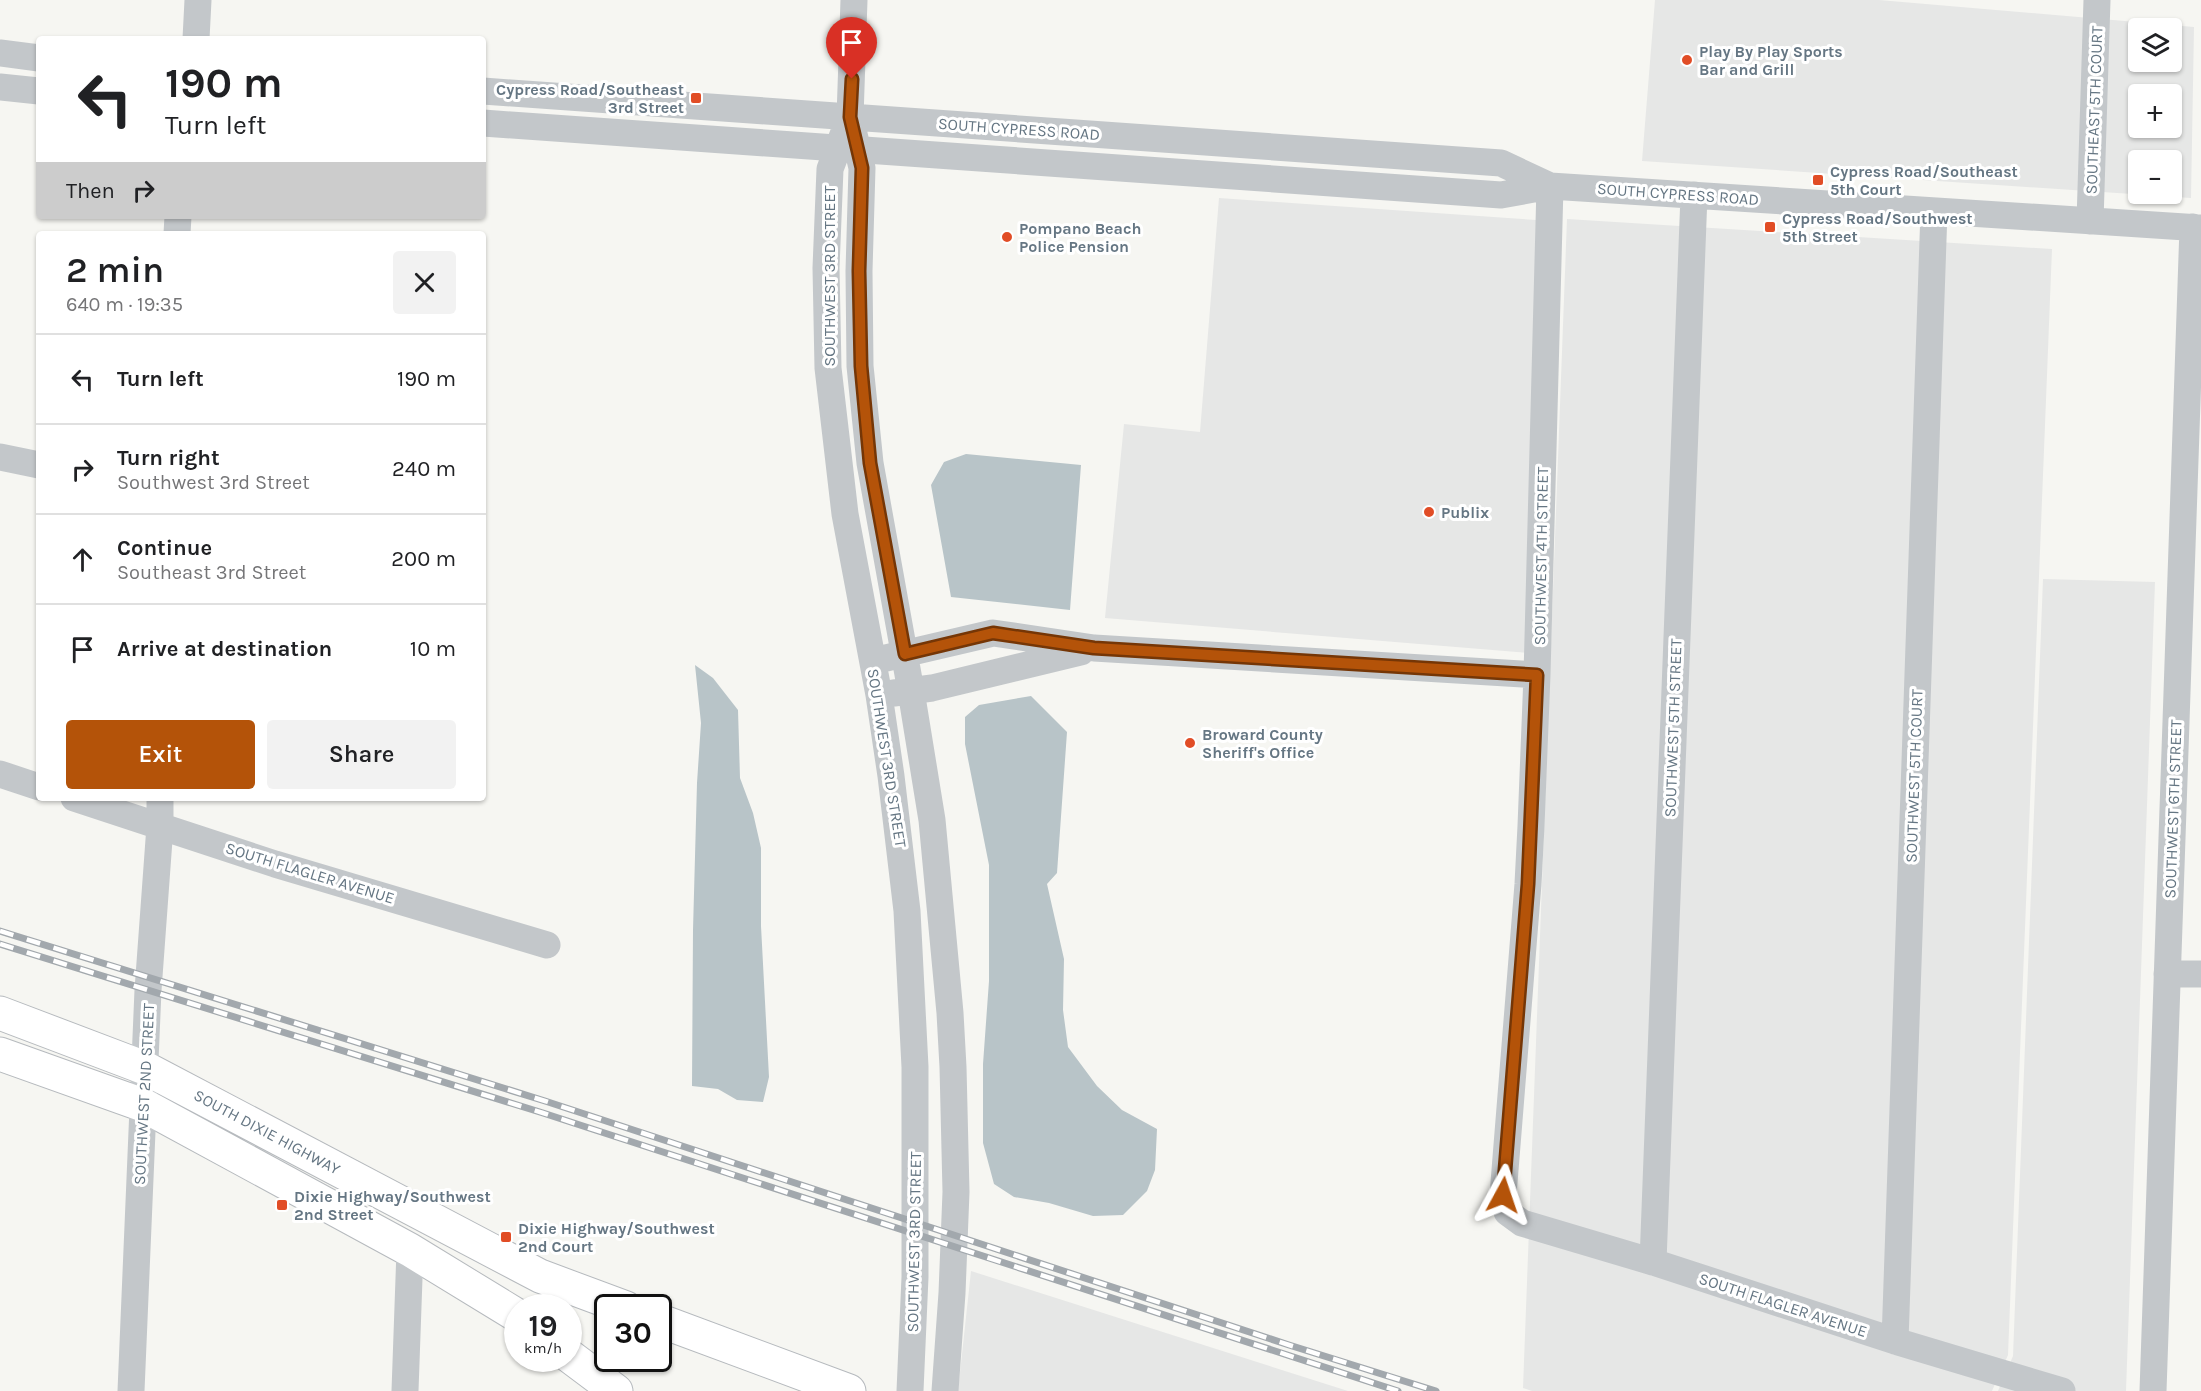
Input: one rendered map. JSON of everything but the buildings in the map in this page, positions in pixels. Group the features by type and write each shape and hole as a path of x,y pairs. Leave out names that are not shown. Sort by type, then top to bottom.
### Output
{"main road":[{"name":"SOUTH DIXIE HIGHWAY","path":"0,1013 145,1068 540,1276 594,1296"},
{"path":"0,1054 143,1105 410,1250 504,1307"},
{"path":"672,1325 849,1391"},
{"path":"582,1366 616,1391"}],"street":[{"path":"196,36 198,0"},
{"name":"SOUTHWEST 3RD STREET","path":"854,0 848,149 830,169 826,288 828,368 845,514 879,695 901,849 913,1014 915,1277 910,1391"},
{"name":"SOUTHEAST 5TH COURT","path":"2090,221 2097,0"},
{"path":"0,53 36,58"},
{"path":"0,87 36,91"},
{"name":"SOUTH CYPRESS ROAD","path":"486,91 1501,163 1550,186"},
{"name":"SOUTH CYPRESS ROAD","path":"486,123 1501,195 1550,186 2197,228"},
{"name":"SOUTHWEST 3RD STREET","path":"848,149 862,168 859,271 861,376 874,483 905,654 932,820 939,882 953,1067 956,1192 952,1303 945,1391"},
{"name":"SOUTHWEST 4TH STREET","path":"1508,1212 1503,1195 1527,895 1537,675 1550,186"},
{"name":"SOUTHWEST 5TH STREET","path":"1653,1262 1694,195"},
{"name":"SOUTHWEST 5TH COURT","path":"1894,1341 1934,211"},
{"name":"SOUTHWEST 6TH STREET","path":"2153,1391 2197,228"},
{"path":"0,457 36,464"},
{"path":"872,661 993,633 1094,648 1537,675"},
{"path":"879,695 911,691 1094,648"},
{"path":"0,774 36,786"},
{"name":"SOUTH FLAGLER AVENUE","path":"83,801 203,841 547,945"},
{"name":"SOUTHWEST 2ND STREET","path":"131,1391 143,1105 160,826 159,801"},
{"path":"2167,974 2201,974"},
{"name":"SOUTH FLAGLER AVENUE","path":"1508,1212 1522,1223 1653,1262 1894,1341 2062,1391"},
{"path":"405,1391 410,1250"}],"shaded area":[{"path":"1655,0 1879,0 2128,21 2128,72 2182,72 2182,26 2194,27 2191,198 2182,197 2182,150 2128,150 2128,194 1642,161"},
{"path":"1219,198 1536,220 1528,653 1105,618 1124,424 1200,432"},
{"path":"1567,219 2052,249 2008,1355 1992,1391 1532,1391 1523,1388"},
{"path":"966,454 1081,465 1070,610 951,597 931,485 944,462"},
{"path":"2043,579 2155,582 2126,1391 1998,1391 2013,1356"},
{"path":"695,665 713,678 738,710 740,778 753,813 761,848 761,926 769,1077 763,1102 737,1100 718,1089 692,1086 693,930 701,723"},
{"path":"1031,696 1067,732 1057,873 1047,884 1064,959 1063,1010 1068,1047 1097,1086 1122,1110 1157,1129 1155,1170 1147,1191 1123,1215 1093,1216 1049,1203 1014,1197 994,1184 983,1143 983,1064 989,981 989,865 965,744 965,717 979,705"},
{"path":"971,1271 1348,1391 958,1391"}],"railway":[{"path":"0,931 545,1101 1436,1391"},
{"path":"0,944 543,1113 1398,1391"}],"place":[{"name":"Play By Play Sports Bar and Grill","path":"1687,60"},
{"name":"Cypress Road/Southeast 3rd Street","path":"696,98"},
{"name":"Cypress Road/Southeast 5th Court","path":"1818,180"},
{"name":"Cypress Road/Southwest 5th Street","path":"1770,227"},
{"name":"Pompano Beach Police Pension","path":"1007,237"},
{"name":"Publix","path":"1429,512"},
{"name":"Broward County Sheriff's Office","path":"1190,743"},
{"name":"Dixie Highway/Southwest 2nd Street","path":"282,1205"},
{"name":"Dixie Highway/Southwest 2nd Court","path":"506,1237"}],"route":[{"path":"852,79 850,117 862,168 859,271 861,366 870,463 905,654 993,633 1094,648 1537,675 1528,884 1503,1195"}]}
